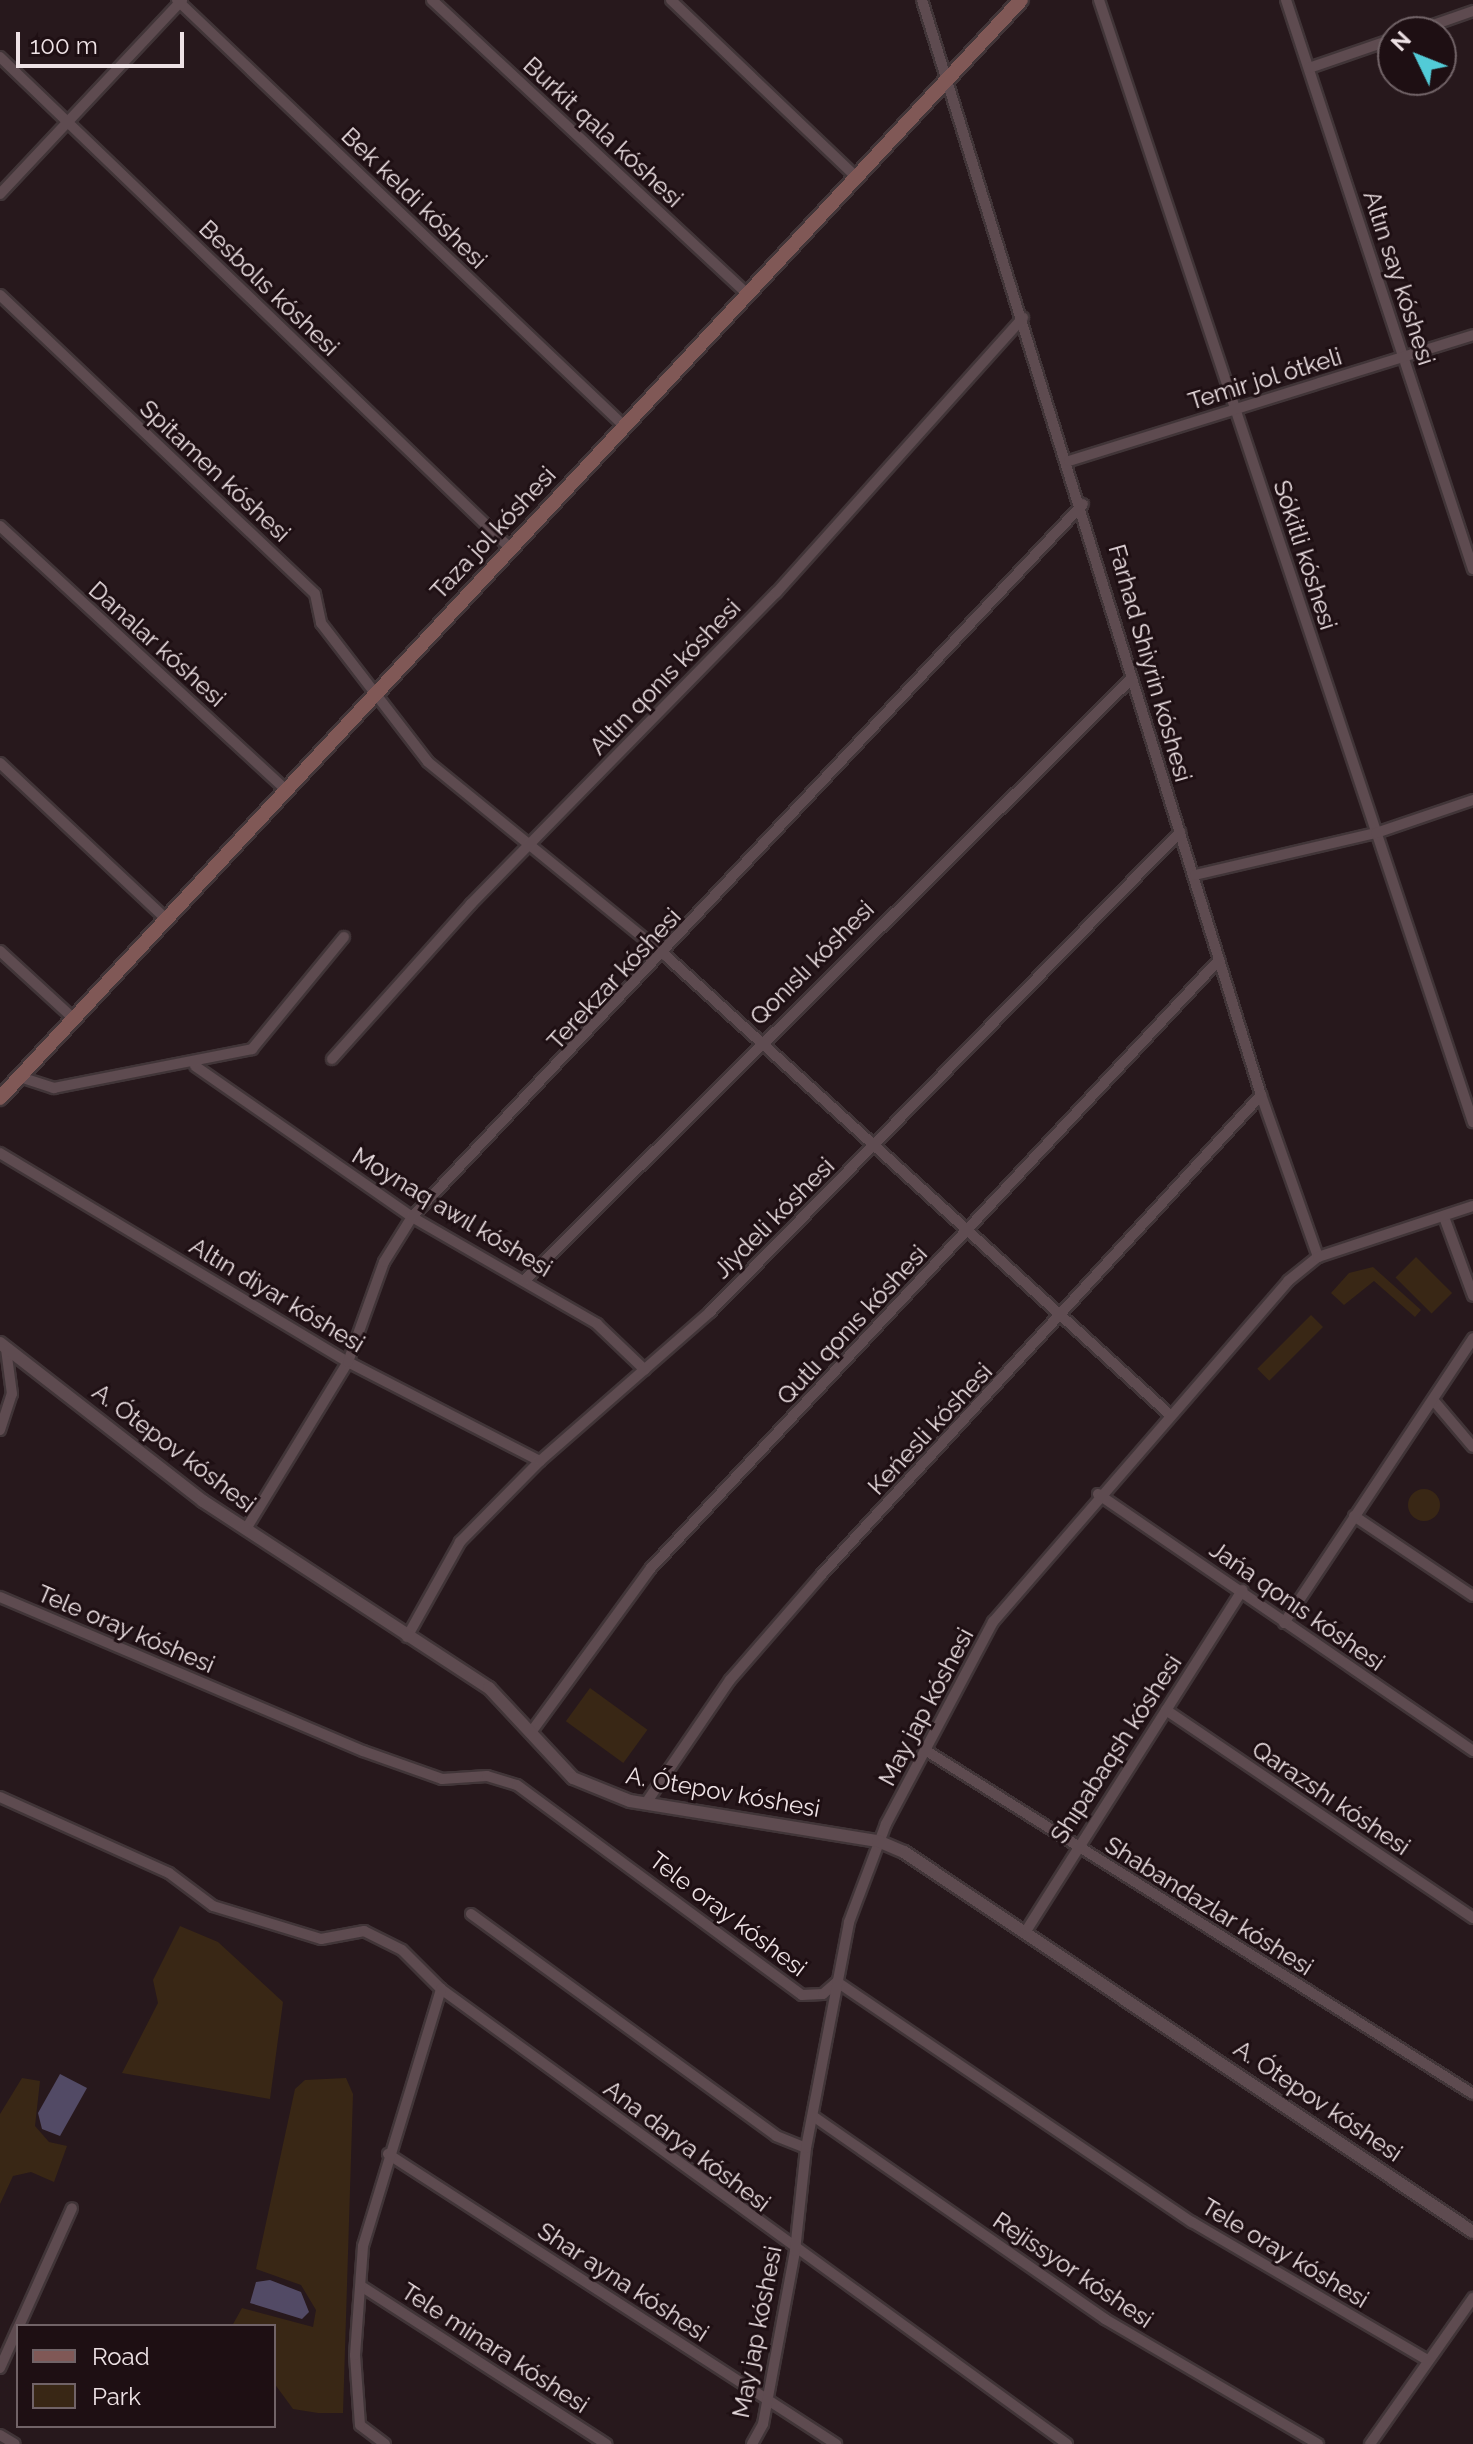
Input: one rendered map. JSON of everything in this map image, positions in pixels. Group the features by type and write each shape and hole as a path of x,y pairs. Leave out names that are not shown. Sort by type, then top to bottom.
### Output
{"main road":[{"name":"Taza jol kóshesi","path":"0,1098 1021,0"}],"street":[{"name":"Burkit qala kóshesi","path":"432,0 747,294"},
{"path":"671,0 856,177"},
{"name":"Farhad Shiyrin kóshesi","path":"922,0 1083,504 1131,679 1195,875 1261,1095 1318,1257"},
{"name":"Sókitli kóshesi","path":"1099,0 1473,1122"},
{"name":"Altın say kóshesi","path":"1286,0 1473,569"},
{"path":"1468,0 1473,13"},
{"path":"0,194 180,1"},
{"name":"Bek keldi kóshesi","path":"180,1 623,425"},
{"path":"1309,68 1377,45"},
{"name":"Besbolıs kóshesi","path":"0,57 510,548"},
{"name":"Spitamen kóshesi","path":"0,295 315,594 321,623 372,697 428,762 665,955 965,1233 1168,1413"},
{"name":"Altın qonıs kóshesi","path":"332,1059 531,843 776,593 1023,318"},
{"name":"Temir jol ótkeli","path":"1069,461 1473,335"},
{"name":"Terekzar kóshesi","path":"246,1529 348,1362 384,1262 412,1217 665,955 1083,504"},
{"name":"Danalar kóshesi","path":"0,526 287,791"},
{"name":"Qonıslı kóshesi","path":"525,1280 761,1042 1131,679"},
{"path":"0,763 167,920"},
{"path":"1195,875 1376,833 1473,800"},
{"name":"Jiydeli kóshesi","path":"407,1637 460,1542 540,1461 645,1370 873,1146 1180,832"},
{"path":"20,1077 45,1089 195,1066 252,1049 344,937"},
{"path":"0,951 74,1019"},
{"name":"Qutlı qonıs kóshesi","path":"532,1731 651,1568 1219,960"},
{"name":"Moynaq awıl kóshesi","path":"195,1066 412,1217 597,1324 645,1370"},
{"name":"Keńesli kóshesi","path":"646,1803 730,1680 1261,1095"},
{"name":"Altın diyar kóshesi","path":"0,1153 348,1362 540,1461"},
{"name":"May jap kóshesi","path":"752,2444 767,2398 795,2251 806,2148 849,1922 878,1841 993,1622 1168,1413 1318,1257 1473,1206"},
{"path":"1444,1217 1473,1296"},
{"path":"1284,1623 1473,1338"},
{"path":"0,1430 12,1394 5,1370 3,1346"},
{"name":"A. Ótepov kóshesi","path":"3,1346 246,1529 489,1688 573,1778 646,1803 878,1841 1026,1931 1473,2232"},
{"path":"1434,1401 1473,1447"},
{"name":"Jańa qonıs kóshesi","path":"1098,1494 1473,1751"},
{"path":"1354,1516 1473,1596"},
{"name":"Shıpabaqsh kóshesi","path":"1026,1931 1075,1847 1242,1590"},
{"name":"Tele oray kóshesi","path":"0,1597 363,1751 442,1779 487,1776 517,1785 802,1995 823,1994 837,1982 1192,2222 1427,2360"},
{"name":"Qarazshı kóshesi","path":"1166,1710 1473,1918"},
{"name":"Shabandazlar kóshesi","path":"925,1750 1075,1847 1473,2094"},
{"name":"Ana darya kóshesi","path":"0,1797 169,1873 213,1906 321,1939 364,1931 402,1950 441,1989 795,2251 1067,2444"},
{"path":"471,1914 776,2136 806,2148"},
{"path":"385,2444 360,2425 363,2246 388,2154 441,1989"},
{"name":"Rejissyor kóshesi","path":"813,2116 1105,2319 1318,2444"},
{"name":"Shar ayna kóshesi","path":"388,2154 836,2444"},
{"path":"19,2324 72,2208"},
{"name":"Tele minara kóshesi","path":"361,2286 606,2444"},
{"path":"1370,2444 1473,2298"},
{"path":"0,2368 16,2332"},
{"path":"0,2435 15,2444"}],"green space":[{"path":"1416,1257 1452,1293 1432,1314 1395,1278"},
{"path":"1373,1267 1421,1310 1415,1317 1374,1281 1344,1305 1331,1293 1349,1273"},
{"path":"1311,1315 1323,1327 1269,1381 1257,1369"},
{"path":"1424,1489 1435,1494 1440,1505 1435,1516 1424,1521 1413,1516 1408,1505 1413,1494"},
{"path":"590,1688 647,1730 623,1763 566,1721"},
{"path":"180,1926 218,1942 283,2002 270,2099 122,2073 158,2003 153,1980"},
{"path":"22,2078 40,2081 35,2126 49,2142 67,2146 54,2182 31,2172 13,2176 0,2204 0,2114"},
{"path":"346,2078 353,2094 343,2413 293,2409 276,2386 276,2324 233,2324 242,2308 313,2327 316,2310 301,2285 256,2269 295,2089 305,2080"}],"shaded area":[{"path":"60,2074 87,2088 60,2136 42,2129 38,2113"},
{"path":"270,2280 301,2292 309,2312 302,2319 250,2303 256,2282"}]}
